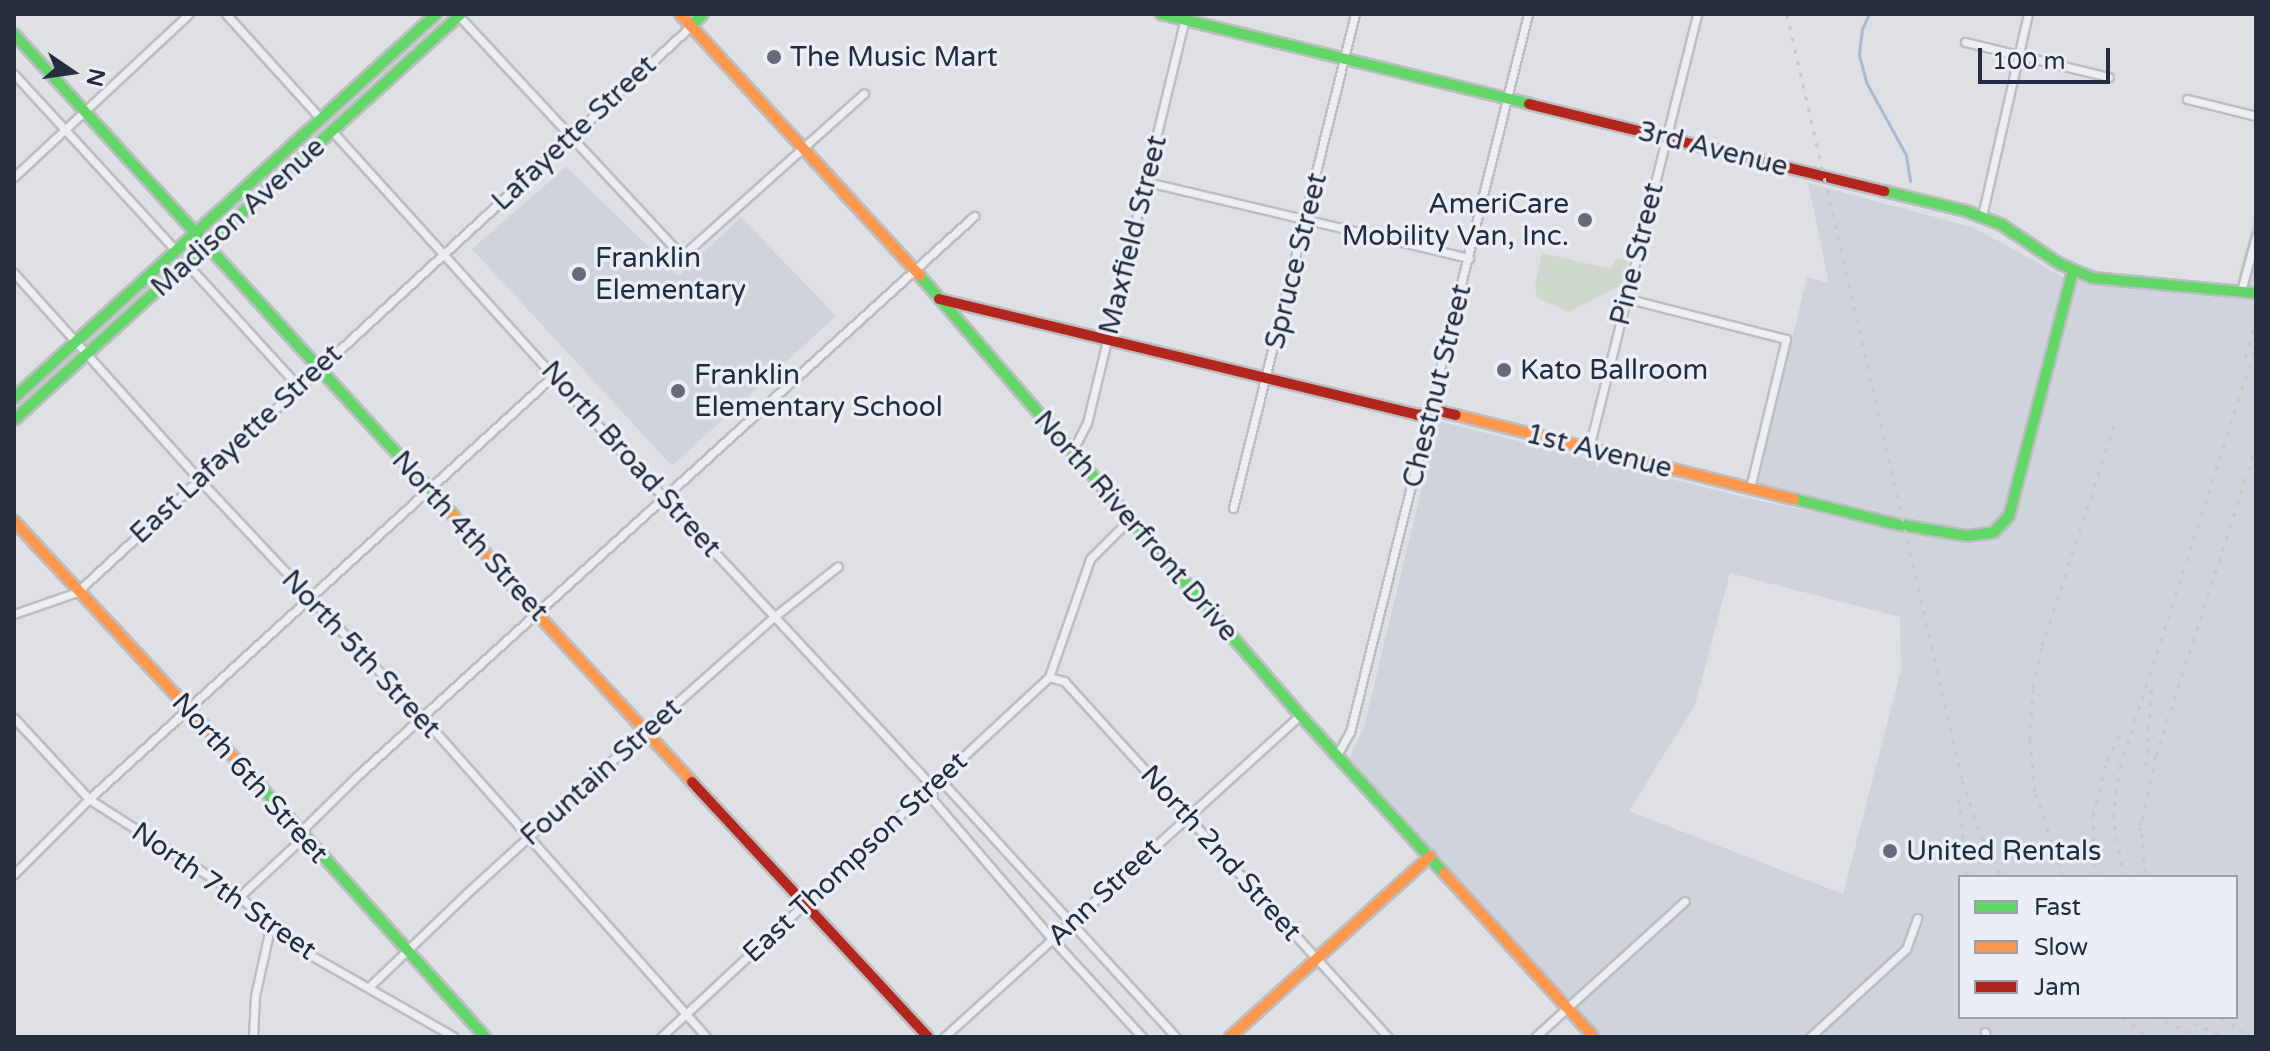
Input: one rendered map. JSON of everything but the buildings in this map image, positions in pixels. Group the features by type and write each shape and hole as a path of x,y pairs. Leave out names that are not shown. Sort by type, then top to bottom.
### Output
{"street":[{"path":"14,177 189,14"},
{"path":"226,14 321,119"},
{"name":"Madison Avenue","path":"14,398 436,14"},
{"name":"North Riverfront Drive","path":"680,14 914,270 1300,715 1594,1037"},
{"name":"Lafayette Street","path":"444,253 703,14"},
{"name":"3rd Avenue","path":"1161,14 1186,17 1507,101 1666,137 1982,216 2002,225 2073,271 2124,282 2256,293"},
{"name":"Spruce Street","path":"1233,508 1355,14"},
{"name":"Chestnut Street","path":"1337,755 1350,732 1528,14"},
{"name":"Pine Street","path":"1589,448 1697,14"},
{"path":"1982,216 2028,14"},
{"path":"459,15 569,139 682,256 864,93"},
{"name":"Madison Avenue","path":"14,420 459,15"},
{"name":"Maxfield Street","path":"1072,452 1087,423 1186,17"},
{"name":"North 4th Street","path":"14,34 430,490 538,614 928,1037"},
{"path":"1965,42 2109,77"},
{"path":"14,74 176,251"},
{"path":"2187,99 2256,116"},
{"name":"North Broad Street","path":"332,131 665,499 932,786 933,800 1052,939 1142,1037"},
{"path":"1147,182 1469,258"},
{"path":"240,896 295,845 301,831 358,775 424,719 974,216"},
{"path":"2241,291 2256,236"},
{"name":"East Lafayette Street","path":"14,614 77,592 444,253"},
{"path":"187,264 298,386"},
{"name":"1st Avenue","path":"937,299 1417,415 1443,412 1950,535 1994,532 2009,516 2073,271"},
{"name":"North 5th Street","path":"14,273 198,478 424,719 706,1037"},
{"path":"1625,298 1786,339 1750,488"},
{"path":"14,874 89,799 554,375"},
{"path":"1049,677 1090,559 1130,519"},
{"name":"North 6th Street","path":"14,521 301,831 485,1037"},
{"name":"Fountain Street","path":"370,986 647,729 775,616 838,566"},
{"name":"East Thompson Street","path":"661,1037 1049,677"},
{"name":"North 2nd Street","path":"1049,677 1064,681 1388,1037"},
{"name":"Ann Street","path":"944,1037 1300,715"},
{"name":"North 7th Street","path":"14,718 89,799 240,896 270,928 293,945 370,986 454,1037"},
{"name":"North Broad Street","path":"932,786 945,785 1176,1037"},
{"path":"1230,1037 1430,856"},
{"path":"1535,1037 1685,901"},
{"path":"1810,1037 1906,949 1917,918"},
{"path":"253,1037 255,996 270,928"}],"shaded area":[{"name":"Franklin Elementary School","path":"566,167 679,276 741,217 836,316 672,466 472,249"},
{"path":"1808,183 1975,228 2067,279 2256,300 2256,1037 1600,1037 1349,759 1364,727 1438,421 1747,498 1880,526 1877,511 1757,484 1807,277 1829,283","holes":["1730,573 1900,617 1901,670 1843,894 1629,811 1695,705"]},
{"path":"2256,211 2256,287 2236,286"},
{"path":"1542,253 1611,269 1616,259 1628,260 1622,285 1569,312 1537,298 1535,286"}],"waterway":[{"path":"1869,14 1862,29 1859,55 1866,82 1906,155 1910,181"}],"railway":[{"path":"1787,14 1962,780 1982,838 2001,875"},
{"path":"2245,357 2256,323"},
{"path":"2124,875 2113,817 2120,767 2256,346"},
{"path":"2062,875 2035,791 2030,740 2033,687 2042,646 2117,417"},
{"path":"2140,831 2156,756 2256,447"},
{"path":"2146,765 2152,685"},
{"path":"2095,875 2093,815 2107,761 2120,734"},
{"path":"1959,799 1967,875"},
{"path":"2141,821 2145,875"},
{"path":"2125,1019 2150,1037"},
{"path":"2159,1019 2203,1037"},
{"path":"2224,1019 2251,1037"},
{"path":"2193,1023 2224,1037"}],"traffic: fast":[{"path":"14,398 436,14"},
{"path":"14,420 461,14"},
{"path":"691,26 703,14"},
{"path":"1161,14 1529,104"},
{"path":"14,34 453,515"},
{"path":"1884,191 1966,211 2002,225 2060,264 2093,278 2256,293"},
{"path":"1794,499 1896,524 1967,536 1994,532 2009,516 2073,271"},
{"path":"920,276 1300,715 1444,873"},
{"path":"261,787 485,1037"}],"traffic: slow":[{"path":"680,14 920,276"},
{"path":"1456,415 1794,499"},
{"path":"453,515 528,604 692,782"},
{"path":"14,521 261,787"},
{"path":"1230,1037 1430,856"},
{"path":"1444,873 1594,1037"}],"traffic: jam":[{"path":"1529,104 1884,191"},
{"path":"939,299 1417,415 1443,412 1456,415"},
{"path":"692,782 928,1037"}],"place":[{"name":"The Music Mart","path":"774,57"},
{"name":"AmeriCare Mobility Van, Inc.","path":"1585,220"},
{"name":"Franklin Elementary","path":"579,274"},
{"name":"Kato Ballroom","path":"1504,370"},
{"name":"Franklin Elementary School","path":"678,391"},
{"name":"United Rentals","path":"1890,851"}]}
